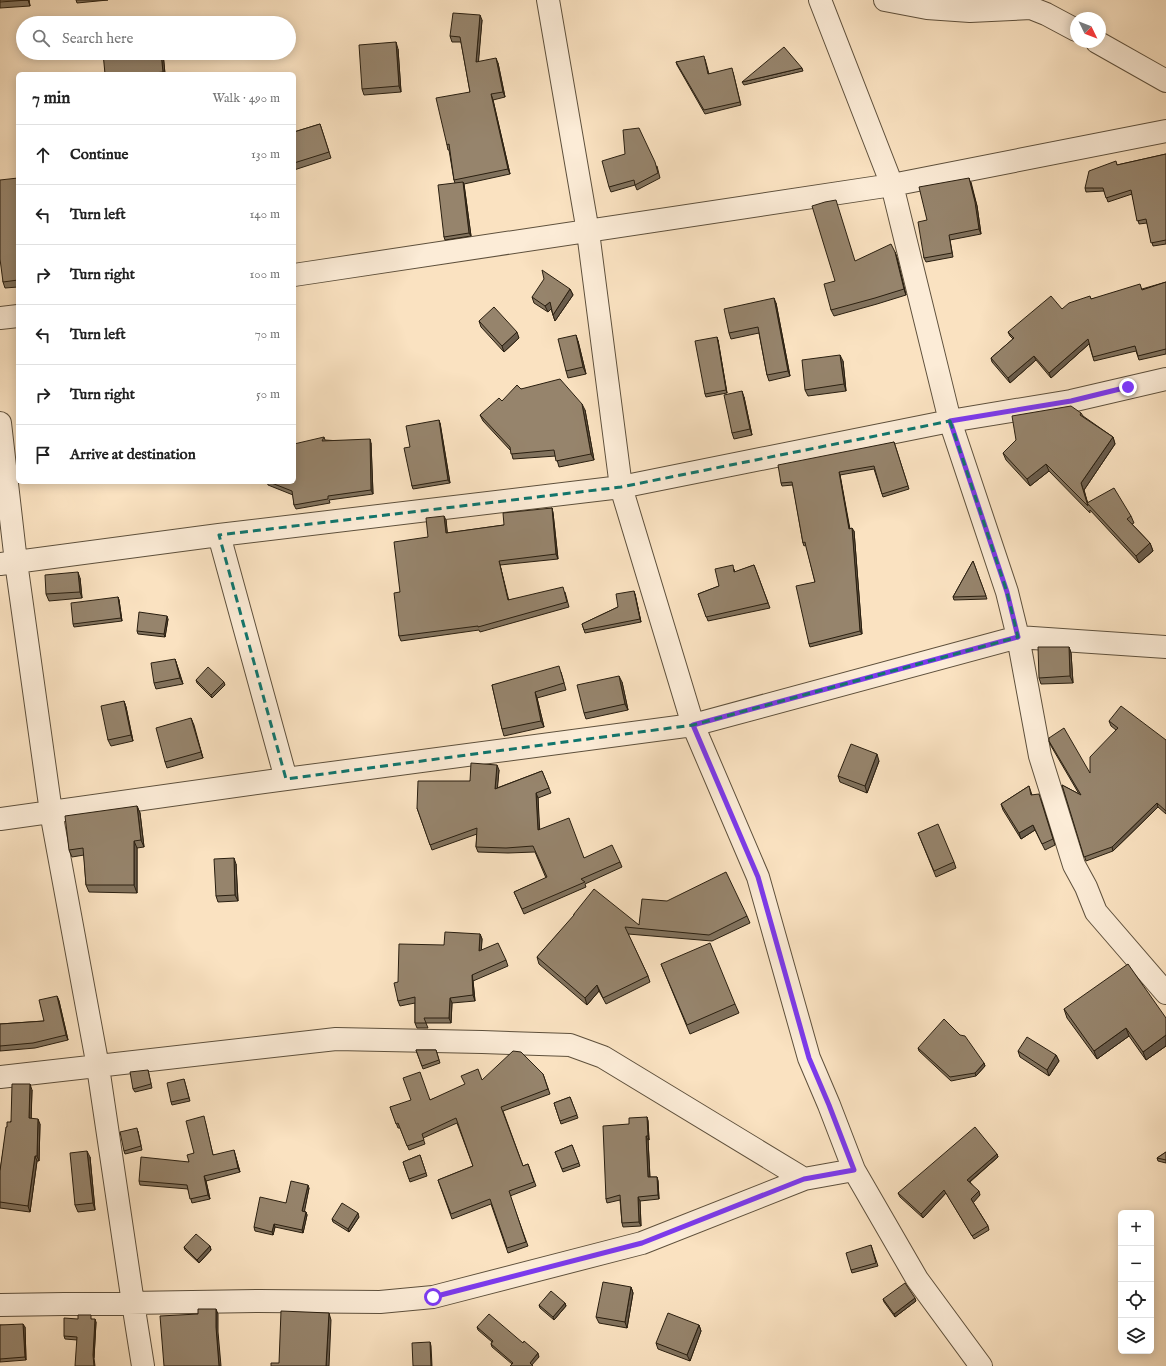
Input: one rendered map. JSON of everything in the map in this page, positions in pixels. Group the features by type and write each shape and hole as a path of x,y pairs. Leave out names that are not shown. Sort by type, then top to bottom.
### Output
{"street":[{"path":"548,0 588,232 622,487 693,725 758,877 809,1058 832,1112 854,1170 917,1279 981,1366"},
{"path":"820,0 892,185 950,421 1007,592 1018,637 1040,756 1074,865 1086,887 1096,912 1166,993"},
{"path":"885,0 927,8 970,11 1031,8 1070,27"},
{"path":"1106,47 1166,81"},
{"path":"296,275 588,232 892,185 1166,131"},
{"path":"0,318 16,316"},
{"path":"8,563 219,535 622,487 950,421 1071,401 1166,379"},
{"path":"0,423 8,563 51,812 98,1067 143,1366"},
{"path":"219,535 286,779"},
{"path":"0,819 693,725 1018,637 1166,648"},
{"path":"0,1077 336,1039 570,1045 603,1057 804,1179"},
{"path":"0,1305 259,1301 380,1302 433,1297 642,1243 804,1179 854,1170"}],"highlighted area":[{"path":"950,421 1007,592 1018,637 693,725 286,779 219,535 621,487"}],"building":[{"path":"0,0 28,0 0,2"},
{"path":"453,13 480,15 476,62 496,58 503,92 491,94 508,169 454,180 449,144 447,145 436,98 470,92 460,37 450,36"},
{"path":"396,42 399,86 362,89 359,45"},
{"path":"784,47 802,68 742,82"},
{"path":"704,56 708,74 732,68 740,102 704,110 676,62"},
{"path":"104,60 162,60 163,72 105,72"},
{"path":"320,124 329,152 296,162 296,131"},
{"path":"639,128 655,162 658,173 635,185 634,180 609,187 602,161 625,154 623,130"},
{"path":"1166,154 1166,240 1151,243 1146,219 1137,221 1131,190 1106,198 1103,188 1085,188 1089,171 1116,161 1117,165"},
{"path":"16,178 16,280 3,282 0,259 0,180"},
{"path":"969,178 975,202 979,229 949,235 952,253 924,258 918,222 927,220 919,187"},
{"path":"463,182 469,233 444,237 438,185"},
{"path":"836,200 855,261 891,244 895,252 904,289 831,310 824,284 835,281 812,206"},
{"path":"542,270 570,289 553,315 550,302 545,306 532,297 544,279"},
{"path":"1166,282 1166,349 1138,356 1135,346 1093,357 1088,339 1049,373 1034,356 1008,378 991,358 1014,338 1008,332 1051,296 1062,309 1069,303 1090,296 1091,299 1140,284 1142,290"},
{"path":"774,298 788,371 767,375 758,327 729,333 724,309"},
{"path":"494,307 517,332 502,346 479,321"},
{"path":"576,335 583,367 566,371 558,339"},
{"path":"717,337 726,390 705,394 695,341"},
{"path":"840,355 844,384 805,390 802,360"},
{"path":"560,379 582,404 591,454 556,461 554,450 511,454 510,447 480,415 499,398 502,401 517,385 521,389"},
{"path":"742,391 750,429 732,433 724,395"},
{"path":"1071,406 1081,413 1080,415 1113,437 1081,483 1088,506 1046,464 1027,479 1003,453 1016,440 1012,416"},
{"path":"439,420 448,480 412,486 404,448 410,447 406,426"},
{"path":"324,437 322,441 370,439 371,490 328,496 328,499 294,505 292,491 274,484 296,484 296,444"},
{"path":"894,442 908,486 882,494 874,466 839,472 849,529 852,528 860,631 809,644 796,586 815,582 805,542 803,543 792,482 781,483 778,465"},
{"path":"1114,488 1131,516 1127,519 1150,543 1136,556 1087,503"},
{"path":"552,508 556,554 499,561 508,600 563,587 567,602 478,627 399,636 394,593 400,592 394,542 428,537 426,518 444,516 446,533 504,525 503,513"},
{"path":"973,561 986,596 953,597"},
{"path":"733,565 734,572 754,565 768,603 706,617 698,594 719,586 715,569"},
{"path":"78,572 80,592 46,594 45,575"},
{"path":"634,591 640,619 584,630 582,624 618,607 616,594"},
{"path":"118,597 121,618 73,624 71,603"},
{"path":"139,612 167,616 164,634 137,631"},
{"path":"1038,647 1069,647 1070,676 1039,678"},
{"path":"175,659 180,678 154,683 151,663"},
{"path":"559,666 564,683 535,692 541,721 502,729 492,685"},
{"path":"208,667 224,682 211,695 196,680"},
{"path":"619,676 625,704 584,713 577,685"},
{"path":"124,701 131,735 108,740 101,706"},
{"path":"1121,706 1166,740 1166,811 1157,803 1112,847 1084,857 1062,785 1081,795 1049,741 1049,738 1064,728 1090,773 1090,757 1118,728 1109,721"},
{"path":"191,718 201,752 165,762 156,728"},
{"path":"851,744 877,754 865,786 838,776"},
{"path":"471,763 497,765 495,789 542,771 549,788 536,793 538,830 569,818 584,858 612,845 620,862 581,879 585,882 522,909 514,892 547,877 533,846 506,848 476,847 477,828 430,845 417,808 418,781 470,781"},
{"path":"1029,786 1031,795 1039,794 1053,839 1042,844 1033,825 1019,833 1001,804"},
{"path":"137,806 141,840 134,841 134,885 86,885 83,848 69,850 65,816"},
{"path":"938,824 954,862 934,871 918,833"},
{"path":"234,858 235,895 216,896 214,859"},
{"path":"726,872 747,916 709,935 625,927 648,976 603,998 597,985 585,998 537,957 574,915 594,889 639,925 642,899 667,901"},
{"path":"445,932 480,934 479,951 498,943 506,960 472,975 473,995 450,998 449,1018 424,1018 426,1023 415,1023 415,997 398,1001 394,983 398,982 399,944 444,945"},
{"path":"710,943 735,1004 687,1025 661,964"},
{"path":"1128,964 1166,1018 1166,1035 1143,1052 1126,1028 1094,1051 1064,1009"},
{"path":"57,996 66,1035 33,1043 0,1046 0,1024 44,1021 39,1000"},
{"path":"944,1019 960,1035 965,1036 984,1063 975,1073 950,1077 918,1048"},
{"path":"1027,1037 1056,1055 1047,1070 1018,1051"},
{"path":"416,1050 436,1050 439,1060 422,1066"},
{"path":"513,1051 521,1052 543,1074 548,1089 501,1107 523,1166 528,1164 534,1182 509,1191 526,1242 507,1248 490,1199 451,1214 438,1180 473,1166 456,1118 422,1134 424,1140 407,1146 398,1123 396,1124 390,1107 411,1100 403,1078 420,1072 430,1100 465,1084 461,1076 478,1069 482,1080"},
{"path":"148,1070 151,1084 133,1089 130,1072"},
{"path":"184,1079 189,1098 171,1102 167,1083"},
{"path":"12,1084 30,1084 29,1118 38,1119 37,1156 35,1156 28,1206 0,1202 0,1171 7,1122 11,1122"},
{"path":"570,1097 577,1115 560,1121 554,1103"},
{"path":"204,1116 213,1155 234,1150 238,1168 204,1176 208,1195 190,1199 187,1185 139,1181 141,1157 189,1162 187,1155 194,1153 186,1121"},
{"path":"647,1117 648,1136 646,1136 648,1177 657,1177 658,1195 638,1197 639,1222 622,1223 620,1195 606,1199 603,1126 629,1124 629,1118"},
{"path":"975,1127 997,1154 967,1180 979,1191 971,1199 988,1226 972,1236 944,1190 921,1214 898,1193"},
{"path":"137,1128 141,1146 124,1151 120,1132"},
{"path":"572,1145 579,1163 562,1169 555,1152"},
{"path":"87,1151 93,1203 75,1205 70,1153"},
{"path":"1166,1152 1166,1160 1157,1158"},
{"path":"420,1155 426,1173 409,1179 403,1162"},
{"path":"291,1181 308,1185 302,1211 306,1212 302,1230 274,1224 272,1232 254,1227 260,1197 286,1203"},
{"path":"342,1203 358,1213 348,1229 332,1219"},
{"path":"196,1234 210,1246 197,1260 184,1247"},
{"path":"871,1245 876,1263 851,1270 846,1253"},
{"path":"603,1282 631,1287 625,1322 596,1317"},
{"path":"905,1283 915,1298 894,1314 883,1299"},
{"path":"551,1291 565,1303 553,1317 539,1305"},
{"path":"198,1309 216,1309 219,1366 164,1366 160,1316 198,1314"},
{"path":"281,1311 329,1313 326,1366 271,1366 271,1363 279,1363"},
{"path":"668,1313 699,1325 687,1355 656,1343"},
{"path":"489,1314 523,1343 524,1341 538,1353 530,1363 533,1366 510,1366 513,1363 491,1344 493,1341 477,1327"},
{"path":"78,1315 91,1315 91,1319 95,1319 93,1355 94,1366 75,1366 77,1337 64,1336 64,1318 78,1319"},
{"path":"23,1324 25,1357 0,1359 0,1325"},
{"path":"430,1342 431,1366 413,1366 412,1343"}],"route":[{"path":"433,1297 642,1243 804,1179 854,1170 843,1138 809,1058 758,877 693,725 1018,637 1007,592 950,421 1071,401 1128,387"}]}
